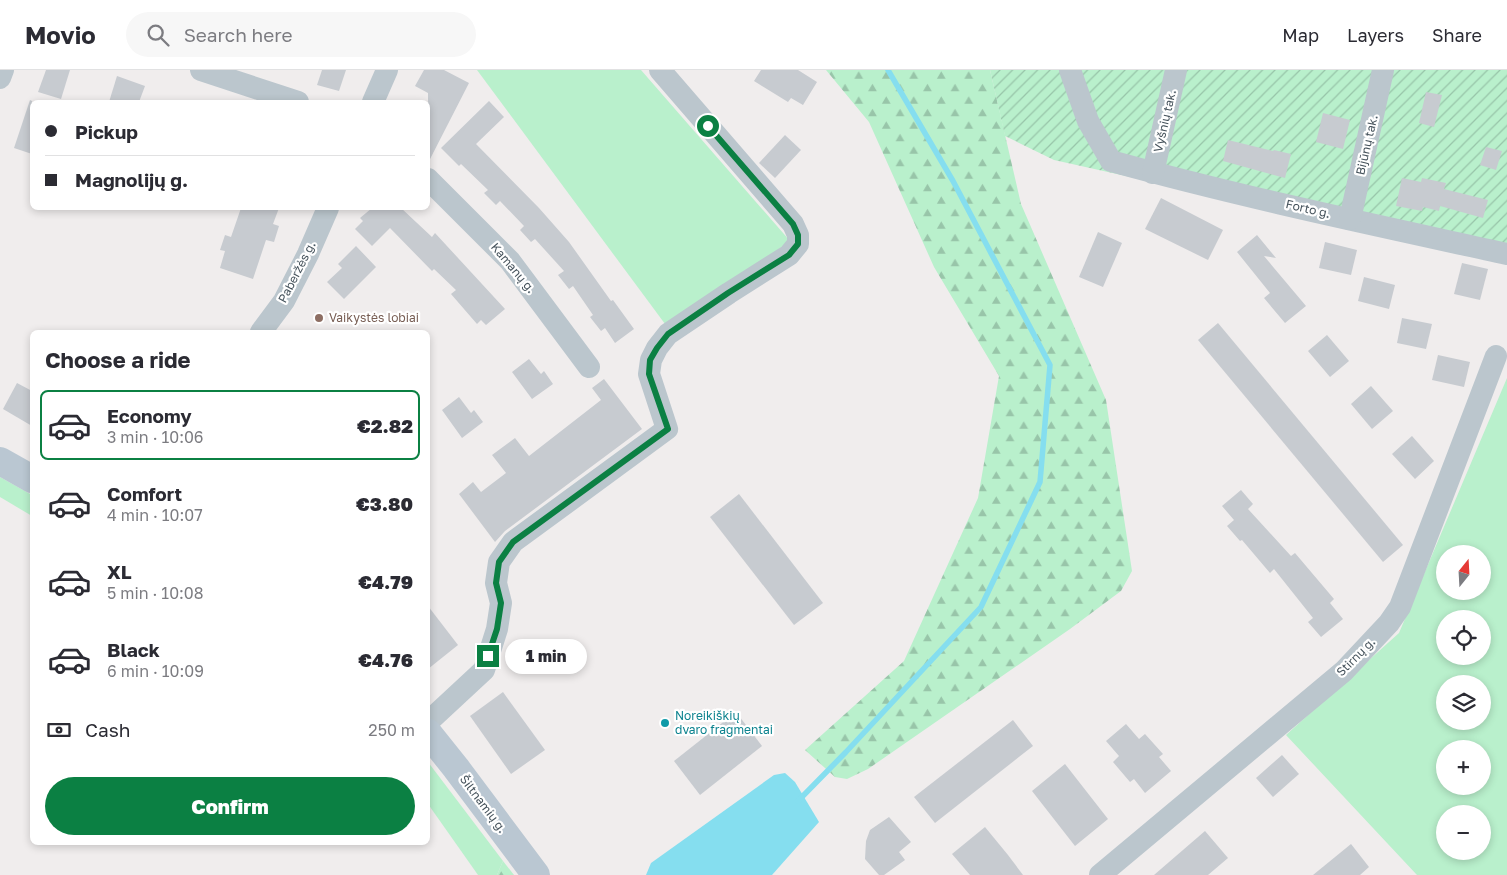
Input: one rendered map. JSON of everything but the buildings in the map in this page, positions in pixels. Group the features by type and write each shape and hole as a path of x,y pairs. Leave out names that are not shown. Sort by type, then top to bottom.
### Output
{"main road":[{"path":"0,461 30,478"},
{"name":"Šiltnamių g.","path":"430,736 536,875"}],"street":[{"path":"0,78 3,70"},
{"path":"201,70 292,100"},
{"path":"374,100 387,70"},
{"path":"430,720 484,670 497,629 501,603 496,583 499,562 513,542 668,429 649,374 650,360 657,348 668,334 728,293 789,255 798,244 798,235 793,224 660,70"},
{"name":"Forto g.","path":"1070,70 1088,120 1111,161 1153,173 1507,254"},
{"name":"Vyšnių tak.","path":"1153,173 1176,70"},
{"name":"Bijūnų tak.","path":"1350,219 1383,70"},
{"name":"Kamanų g.","path":"430,181 510,261 589,367"},
{"name":"Paberžės g.","path":"262,330 284,301 308,254 327,210"},
{"name":"Stirnų g.","path":"1100,875 1344,670 1389,623 1400,607 1496,356"}],"green space":[{"path":"477,70 641,70 790,241 668,328"},
{"path":"826,70 990,70 1021,204 1106,400 1132,571 1121,591 1070,629 868,769 847,779 835,777 805,750 904,661 978,498 999,376 934,267 869,122"},
{"path":"990,70 1507,70 1507,261 1054,160 1005,136"},
{"path":"1507,378 1507,875 1417,875 1286,735 1399,633 1436,546 1436,600 1491,600 1491,545 1436,545"},
{"path":"0,477 30,494 30,515 0,497"},
{"path":"430,765 503,861 497,875 478,875 430,807"},
{"path":"503,861 514,875 497,875"}],"water":[{"path":"785,773 795,782 819,822 772,875 646,875 651,863 774,775"}],"waterway":[{"path":"798,801 981,607 1040,482 1050,365 953,181 888,70"}],"place":[{"name":"Vaikystės lobiai","path":"319,318"},
{"name":"Noreikiškių dvaro fragmentai","path":"665,723"}],"route":[{"path":"488,656 497,629 501,603 496,583 499,562 513,542 668,429 649,374 650,360 657,348 668,334 728,293 789,255 798,244 798,235 793,224 708,126"}]}
